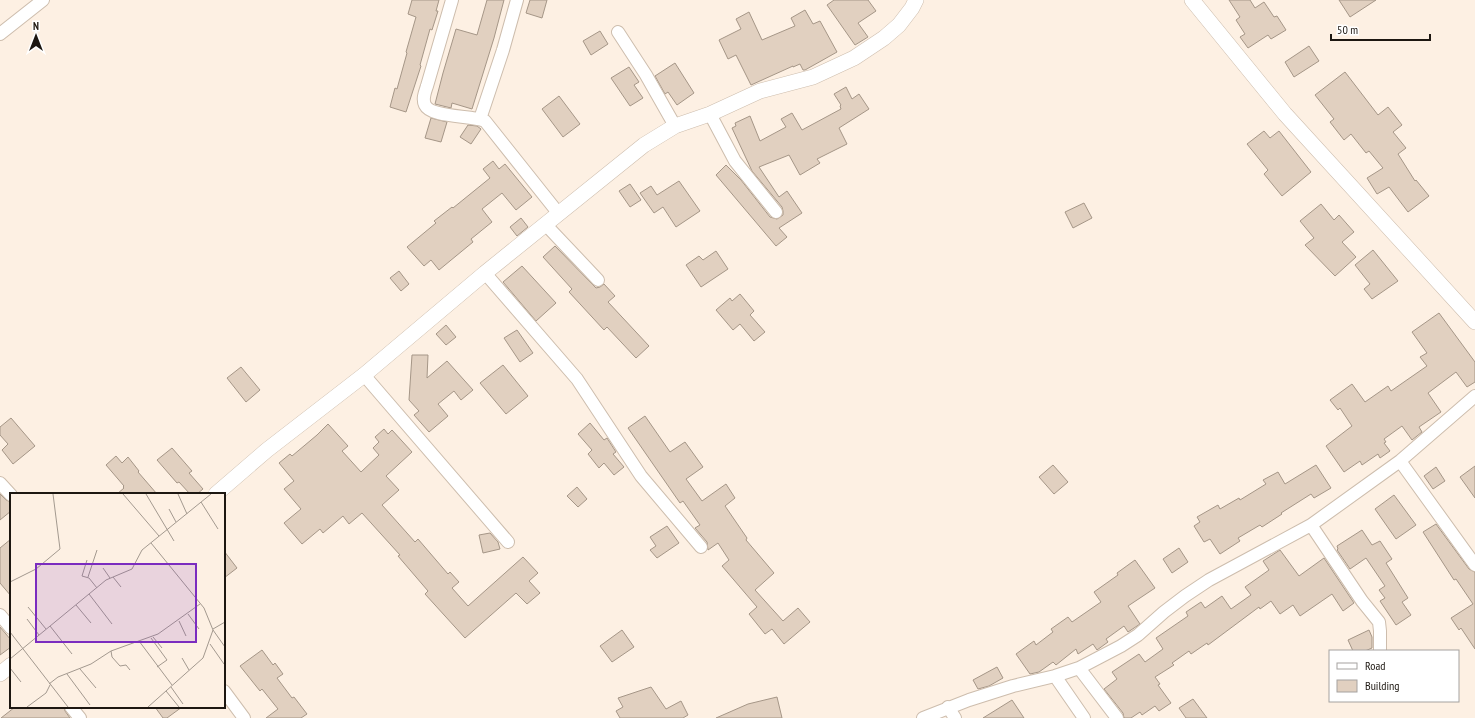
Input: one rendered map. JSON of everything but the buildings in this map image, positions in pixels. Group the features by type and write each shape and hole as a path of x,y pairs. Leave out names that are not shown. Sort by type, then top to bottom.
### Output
{"street":[{"path":"0,34 43,0"},
{"path":"452,0 424,99 425,106 430,111 485,121 559,214"},
{"path":"480,119 503,50 517,0"},
{"path":"217,493 268,450 364,374 485,273 644,145 675,126 710,114 760,90 813,76 854,58 884,38 899,25 916,0"},
{"path":"1192,0 1285,114 1475,322"},
{"path":"618,32 646,74 675,126"},
{"path":"710,114 735,161 776,212"},
{"path":"546,225 598,280"},
{"path":"485,273 577,379 640,476 701,547"},
{"path":"364,374 508,542"},
{"path":"923,718 948,707 1013,686 1055,676 1079,668 1121,646 1138,635 1164,612 1209,580 1311,525 1400,461 1475,396"},
{"path":"1400,461 1475,565"},
{"path":"0,483 10,494"},
{"path":"1311,525 1378,622 1380,631 1380,650"},
{"path":"0,615 10,627"},
{"path":"0,674 10,665"},
{"path":"1079,668 1117,718"},
{"path":"1055,676 1084,718"},
{"path":"225,692 244,718"},
{"path":"948,707 955,718"},
{"path":"72,708 80,718"}]}
